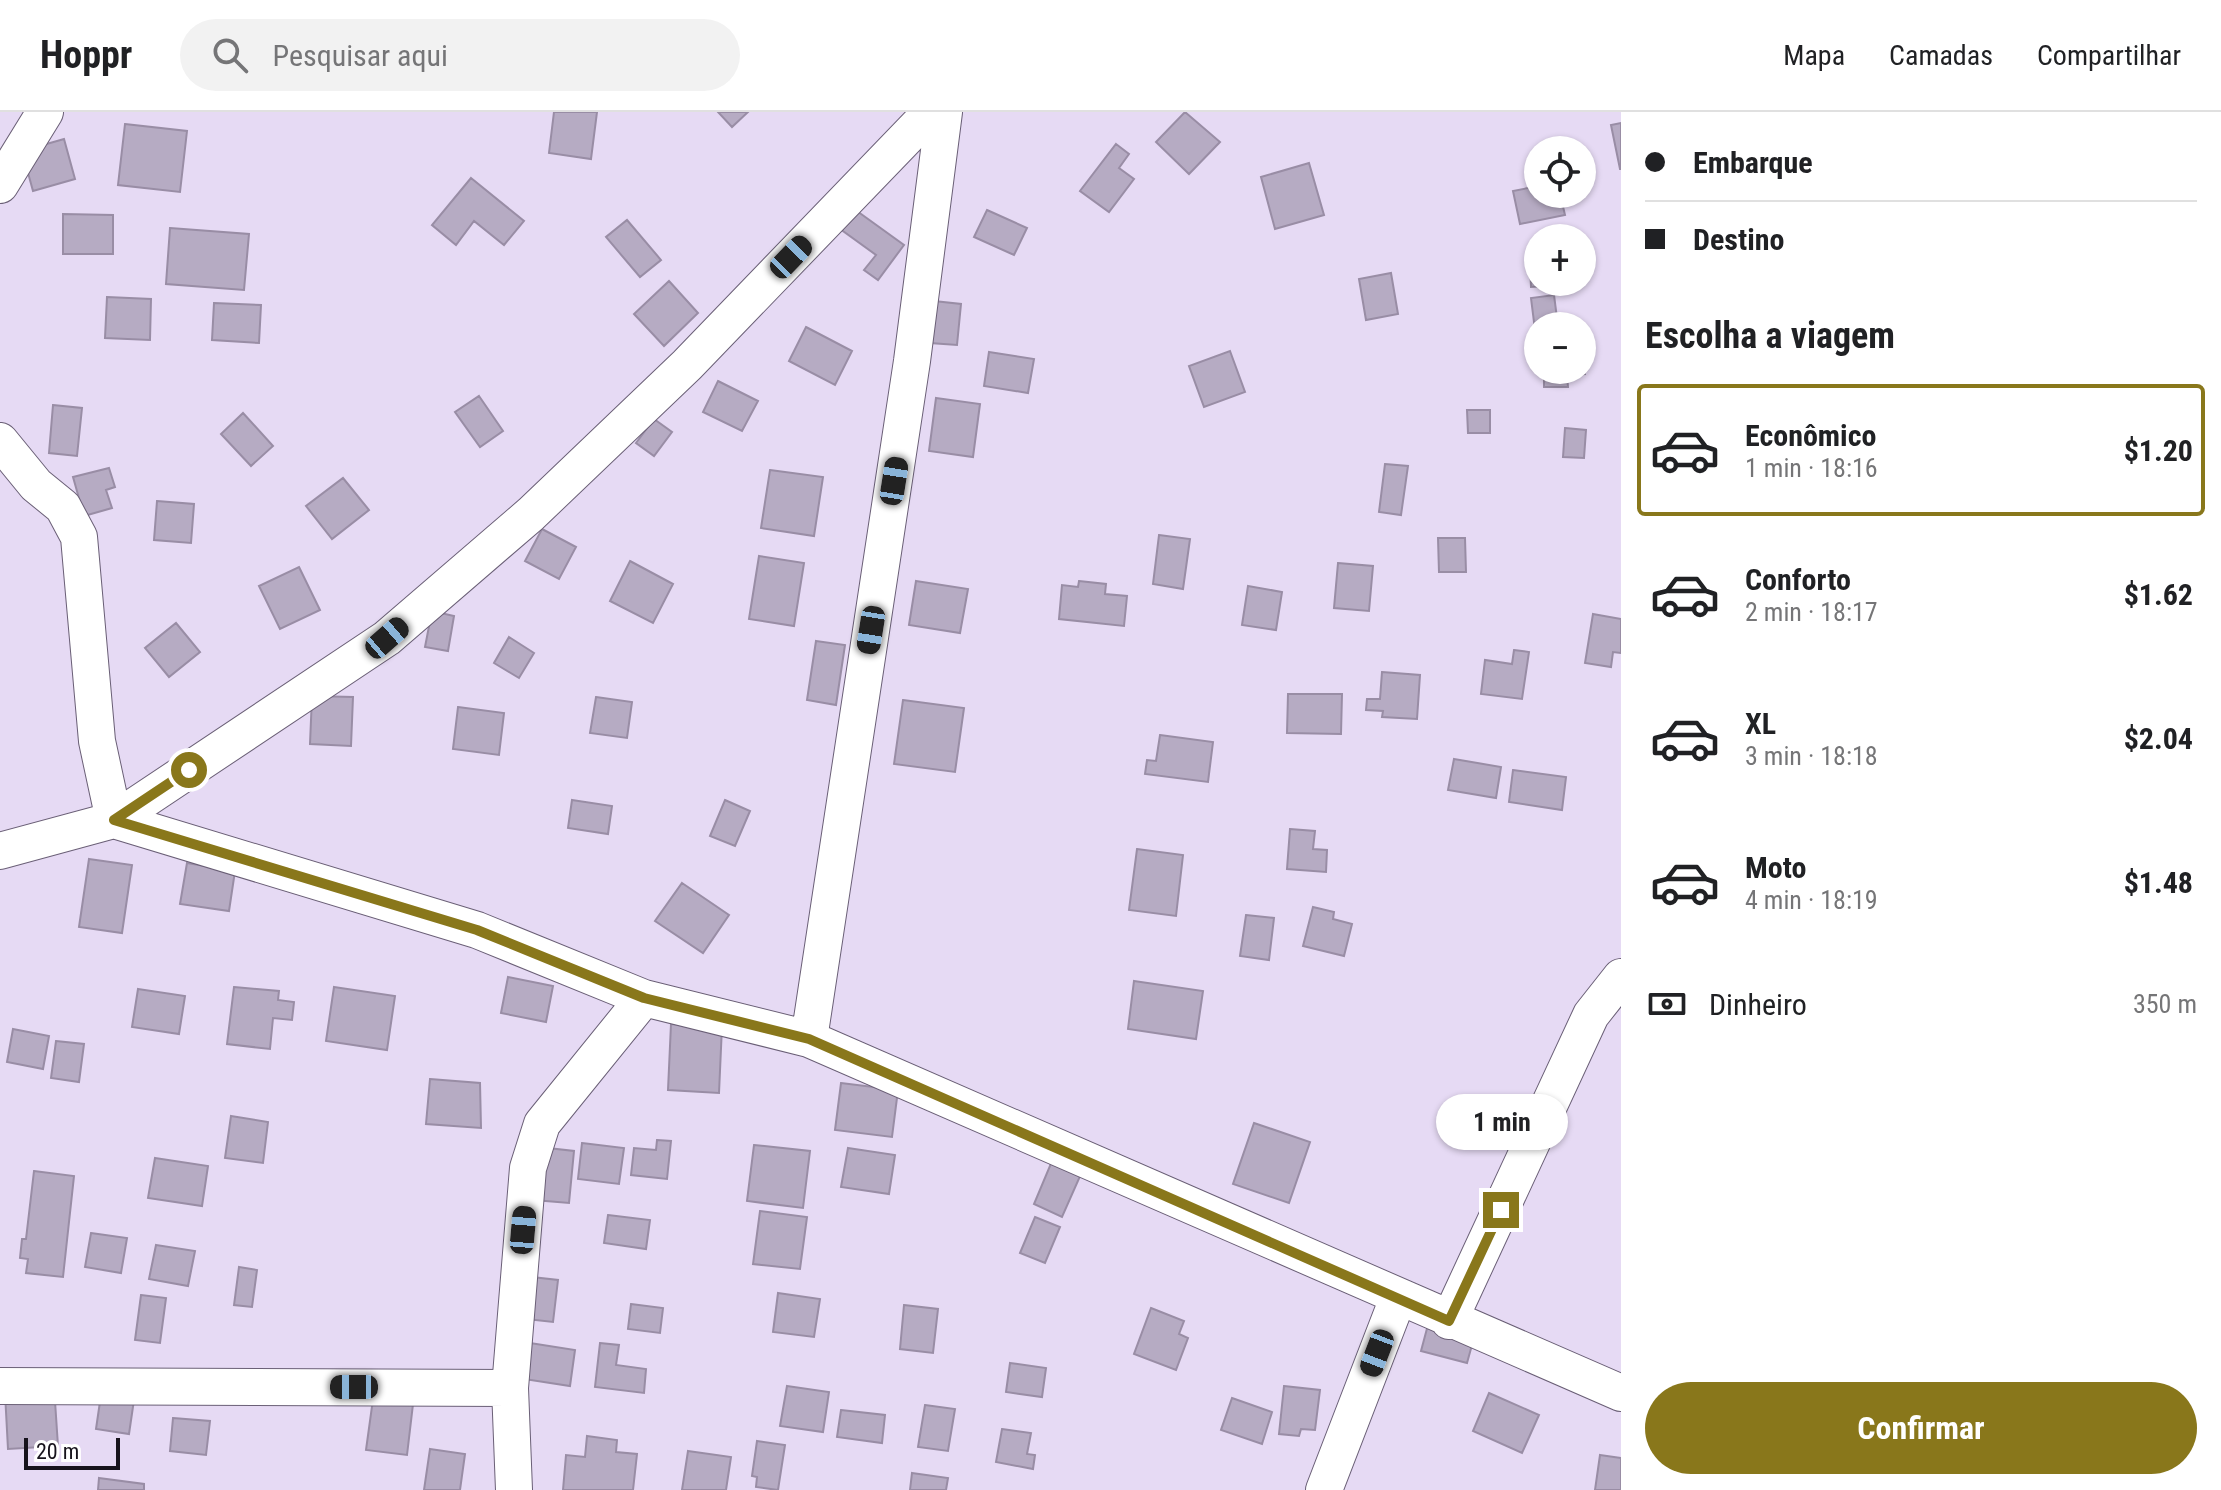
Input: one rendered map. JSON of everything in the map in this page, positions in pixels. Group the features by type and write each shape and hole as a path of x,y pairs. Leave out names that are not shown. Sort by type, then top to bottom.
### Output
{"street":[{"path":"0,185 45,112"},
{"path":"0,851 114,820 387,638 531,514 687,365 931,112"},
{"path":"809,1039 912,361 944,112"},
{"path":"0,441 36,485 63,507 79,537 97,741 114,820"},
{"path":"114,820 477,930 644,998 809,1039 1449,1321 1621,1393"},
{"path":"1449,1321 1591,1015 1621,977"},
{"path":"514,1490 510,1388 528,1168 542,1124 644,998"},
{"path":"1324,1490 1398,1298"},
{"path":"0,1386 510,1388"}],"building":[{"path":"554,112 597,112 591,159 549,153"},
{"path":"718,112 748,112 732,127"},
{"path":"1185,112 1220,142 1189,174 1156,142"},
{"path":"1621,123 1621,169 1620,169 1611,125"},
{"path":"125,124 187,131 180,192 118,185"},
{"path":"64,139 75,179 33,191 22,151"},
{"path":"1116,144 1129,154 1119,168 1134,179 1109,212 1080,191"},
{"path":"1309,163 1324,215 1275,229 1261,177"},
{"path":"471,178 524,221 504,245 474,221 456,245 432,225"},
{"path":"1524,189 1524,208 1563,208 1565,215 1520,224 1513,191"},
{"path":"850,206 904,245 878,280 864,270 876,255 836,226"},
{"path":"987,210 1027,228 1014,255 974,237"},
{"path":"63,214 113,215 113,254 63,254"},
{"path":"627,220 661,260 640,277 606,237"},
{"path":"170,228 249,234 244,290 166,284"},
{"path":"1391,273 1398,314 1366,320 1359,279"},
{"path":"669,281 698,313 664,346 634,314"},
{"path":"1554,296 1556,312 1533,312 1531,298"},
{"path":"107,297 151,299 150,340 105,338"},
{"path":"934,301 961,304 957,345 930,343"},
{"path":"214,303 261,305 259,343 212,340"},
{"path":"806,327 852,351 835,385 789,361"},
{"path":"1230,351 1245,392 1204,407 1189,366"},
{"path":"989,352 1034,359 1028,393 984,386"},
{"path":"718,381 758,401 742,431 703,412"},
{"path":"1544,384 1568,384 1568,387 1544,387"},
{"path":"479,396 503,431 480,447 455,412"},
{"path":"936,398 980,404 973,457 929,451"},
{"path":"53,405 82,408 77,456 49,453"},
{"path":"1467,410 1490,410 1490,433 1468,433"},
{"path":"243,413 273,446 251,466 221,434"},
{"path":"654,419 672,432 654,456 636,443"},
{"path":"1565,428 1586,430 1584,458 1563,457"},
{"path":"1385,464 1408,466 1401,515 1379,512"},
{"path":"109,468 115,487 106,490 112,508 84,516 73,477"},
{"path":"770,470 823,477 814,536 761,528"},
{"path":"343,478 369,510 332,539 306,506"},
{"path":"157,501 194,504 191,543 154,540"},
{"path":"542,529 576,547 559,579 525,561"},
{"path":"1159,535 1190,539 1183,589 1153,584"},
{"path":"1438,538 1465,538 1466,572 1439,572"},
{"path":"759,556 804,563 794,626 749,619"},
{"path":"630,561 673,584 653,623 610,601"},
{"path":"1338,563 1373,566 1369,611 1334,608"},
{"path":"299,567 320,610 280,629 259,586"},
{"path":"916,581 968,589 960,633 909,625"},
{"path":"1079,581 1106,584 1105,594 1127,596 1124,626 1059,619 1062,585 1078,587"},
{"path":"1248,586 1282,592 1276,630 1242,625"},
{"path":"432,611 454,616 448,651 425,647"},
{"path":"1593,614 1621,619 1621,653 1613,652 1611,667 1585,663"},
{"path":"176,623 200,652 169,677 145,648"},
{"path":"509,637 534,653 519,678 494,663"},
{"path":"816,641 845,645 836,705 807,700"},
{"path":"1514,650 1529,652 1522,699 1481,694 1485,660 1512,664"},
{"path":"1382,672 1420,675 1417,719 1382,717 1383,711 1366,710 1367,699 1380,699"},
{"path":"1288,694 1342,694 1341,734 1287,733"},
{"path":"312,696 353,697 351,746 310,744"},
{"path":"596,697 632,702 627,738 590,733"},
{"path":"903,700 964,708 955,772 894,764"},
{"path":"458,707 504,713 499,755 453,749"},
{"path":"1160,735 1213,742 1208,782 1145,774 1147,760 1156,761"},
{"path":"1454,759 1501,767 1496,798 1448,790"},
{"path":"1513,770 1566,777 1562,810 1509,802"},
{"path":"572,800 612,806 608,834 568,828"},
{"path":"725,800 750,811 735,846 710,836"},
{"path":"1290,829 1315,831 1313,849 1327,850 1326,872 1287,869"},
{"path":"1137,849 1183,855 1176,916 1129,910"},
{"path":"89,859 132,865 122,933 79,927"},
{"path":"187,863 235,871 229,911 180,904"},
{"path":"682,883 729,915 703,953 655,921"},
{"path":"1313,907 1334,912 1333,919 1352,924 1344,956 1303,946"},
{"path":"1246,915 1274,918 1269,960 1240,956"},
{"path":"508,977 553,986 546,1022 501,1013"},
{"path":"1134,981 1203,991 1196,1039 1128,1029"},
{"path":"234,987 279,991 278,1000 294,1002 292,1020 273,1018 270,1049 227,1044"},
{"path":"334,987 395,996 387,1050 326,1041"},
{"path":"138,989 185,996 179,1034 132,1027"},
{"path":"671,1024 722,1026 719,1093 668,1090"},
{"path":"13,1029 49,1036 43,1069 7,1062"},
{"path":"56,1041 84,1044 79,1082 51,1078"},
{"path":"430,1079 480,1083 481,1128 426,1124"},
{"path":"841,1083 898,1090 892,1137 835,1130"},
{"path":"231,1116 268,1122 263,1163 225,1158"},
{"path":"1254,1123 1310,1142 1289,1203 1233,1184"},
{"path":"657,1140 671,1141 667,1179 631,1175 634,1148 656,1150"},
{"path":"582,1143 624,1148 619,1184 578,1179"},
{"path":"754,1145 810,1151 803,1208 747,1201"},
{"path":"539,1147 574,1151 569,1203 534,1200"},
{"path":"848,1148 895,1155 889,1194 841,1187"},
{"path":"155,1158 208,1166 202,1206 148,1198"},
{"path":"1052,1161 1081,1174 1062,1217 1034,1204"},
{"path":"34,1171 74,1176 63,1277 26,1273 28,1259 20,1258 22,1239 26,1239"},
{"path":"760,1211 807,1217 800,1269 753,1264"},
{"path":"608,1215 650,1220 646,1249 604,1243"},
{"path":"1035,1217 1060,1227 1045,1263 1020,1253"},
{"path":"91,1233 127,1238 121,1273 85,1267"},
{"path":"156,1245 195,1251 188,1286 149,1279"},
{"path":"239,1267 257,1270 252,1307 234,1305"},
{"path":"523,1276 558,1280 553,1322 518,1318"},
{"path":"778,1293 820,1299 814,1337 773,1332"},
{"path":"141,1295 166,1298 160,1343 135,1340"},
{"path":"631,1304 663,1308 660,1333 628,1329"},
{"path":"904,1305 938,1309 933,1353 900,1349"},
{"path":"1151,1308 1184,1321 1179,1334 1188,1338 1176,1370 1134,1354"},
{"path":"1429,1321 1475,1334 1467,1363 1421,1351"},
{"path":"530,1343 575,1350 570,1386 524,1379"},
{"path":"600,1343 619,1345 616,1365 646,1369 644,1393 595,1387"},
{"path":"1010,1363 1046,1368 1042,1397 1006,1392"},
{"path":"787,1386 829,1392 823,1432 780,1426"},
{"path":"1284,1386 1320,1390 1315,1430 1301,1429 1299,1436 1279,1434"},
{"path":"102,1388 135,1393 129,1434 96,1429"},
{"path":"5,1393 55,1401 58,1446 8,1449"},
{"path":"1489,1393 1539,1415 1522,1453 1473,1431"},
{"path":"1232,1398 1272,1412 1262,1444 1221,1430"},
{"path":"373,1399 413,1404 407,1455 366,1450"},
{"path":"925,1405 955,1409 948,1451 918,1447"},
{"path":"841,1410 885,1415 882,1443 837,1437"},
{"path":"173,1418 210,1421 206,1455 170,1451"},
{"path":"1002,1429 1031,1433 1027,1454 1035,1455 1033,1469 996,1462"},
{"path":"587,1436 617,1440 616,1452 637,1454 633,1490 563,1490 566,1455 585,1457"},
{"path":"757,1441 785,1445 778,1490 756,1487 757,1477 752,1476"},
{"path":"430,1449 465,1454 460,1490 424,1490"},
{"path":"688,1451 731,1457 726,1490 682,1490"},
{"path":"1600,1455 1621,1458 1621,1490 1595,1490"},
{"path":"912,1473 948,1478 946,1490 910,1490"},
{"path":"99,1478 144,1484 144,1490 98,1490"}],"route":[{"path":"189,770 114,820 477,930 644,998 809,1039 1449,1321 1501,1210"}]}
